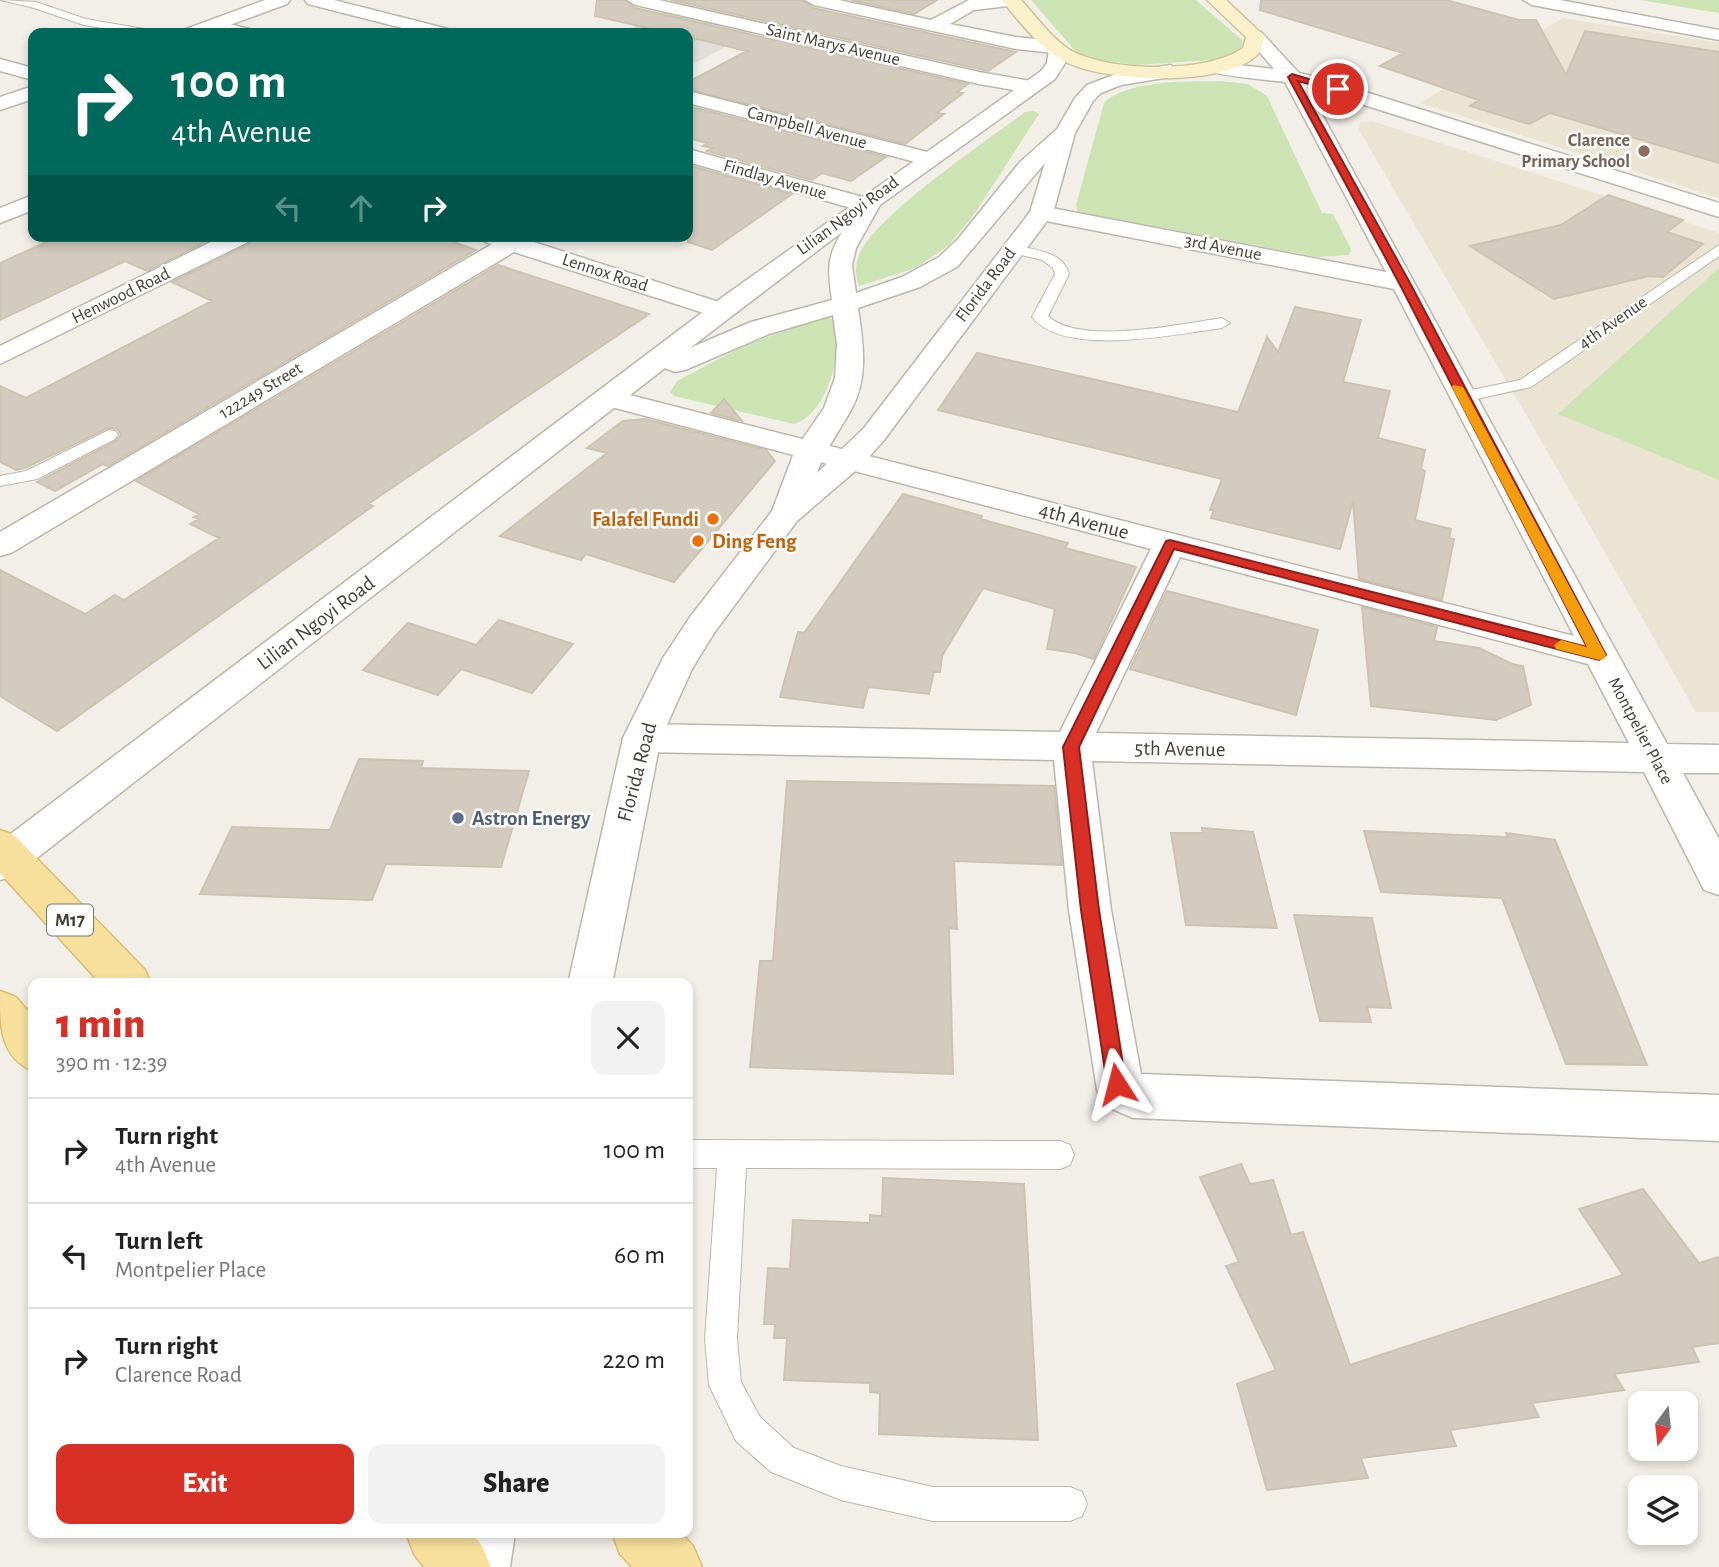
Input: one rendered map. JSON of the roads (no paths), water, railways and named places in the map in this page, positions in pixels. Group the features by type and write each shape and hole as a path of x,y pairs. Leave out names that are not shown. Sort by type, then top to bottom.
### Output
{"main road":[{"path":"1011,1 1056,49 1075,60 1098,67 1128,71 1170,71 1227,64 1248,54 1256,43 1255,36 1216,0"},
{"name":"M17","path":"4,856 123,978"},
{"path":"0,1010 28,1044"},
{"path":"440,1538 461,1567"},
{"path":"646,1538 672,1567"}],"street":[{"path":"206,28 281,0"},
{"path":"314,0 423,28"},
{"name":"Saint Marys Avenue","path":"635,0 979,78 1031,87"},
{"path":"814,0 1056,49"},
{"path":"1532,0 1574,4 1719,35"},
{"path":"1594,0 1719,23"},
{"path":"933,26 970,5 1011,1"},
{"path":"214,25 225,28"},
{"name":"Montpelier Place","path":"1255,36 1334,119 1405,283 1654,760 1719,878"},
{"name":"Lilian Ngoyi Road","path":"4,856 621,390 719,310 869,199 1031,87 1054,69 1056,49"},
{"path":"0,65 28,73"},
{"path":"1211,68 1292,77 1719,210"},
{"name":"Florida Road","path":"591,978 642,738 674,667 786,514 850,460 874,434 1041,213 1065,133 1085,98 1094,89 1116,80 1170,71"},
{"path":"0,104 28,94"},
{"name":"Campbell Avenue","path":"693,98 927,159"},
{"path":"1334,119 1399,109"},
{"name":"Lilian Ngoyi Road","path":"621,390 760,328 911,282 948,261 966,244 1028,167 1065,133"},
{"name":"Findlay Avenue","path":"693,156 869,199"},
{"name":"Florida Road","path":"786,514 810,450 838,408 849,378 850,345 840,265 844,248 869,199"},
{"path":"0,216 28,204"},
{"name":"3rd Avenue","path":"1041,213 1405,283"},
{"name":"Henwood Road","path":"0,356 230,242"},
{"name":"122249 Street","path":"0,547 503,242"},
{"name":"Lennox Road","path":"517,242 719,310"},
{"name":"4th Avenue","path":"621,390 810,450 1599,655"},
{"path":"1170,544 1071,747 1090,910 1117,1084 1125,1094 1719,1118"},
{"name":"5th Avenue","path":"642,738 1654,760 1719,759"},
{"path":"480,1567 485,1538"}],"lane":[{"path":"6,0 36,5 84,22 120,28"},
{"path":"1014,249 1047,257 1060,266 1062,274 1040,317 1042,323 1053,329 1087,335 1222,323"},
{"name":"4th Avenue","path":"1463,397 1525,384 1719,249"},
{"path":"0,481 31,475 109,435"},
{"path":"693,1154 1060,1155"},
{"path":"732,1154 721,1339 725,1385 748,1429 783,1460 841,1483 933,1504 1070,1504"}],"place":[{"name":"Clarence Primary School","path":"1644,151"},
{"name":"Falafel Fundi","path":"713,519"},
{"name":"Ding Feng","path":"698,541"},
{"name":"Astron Energy","path":"458,818"}]}
